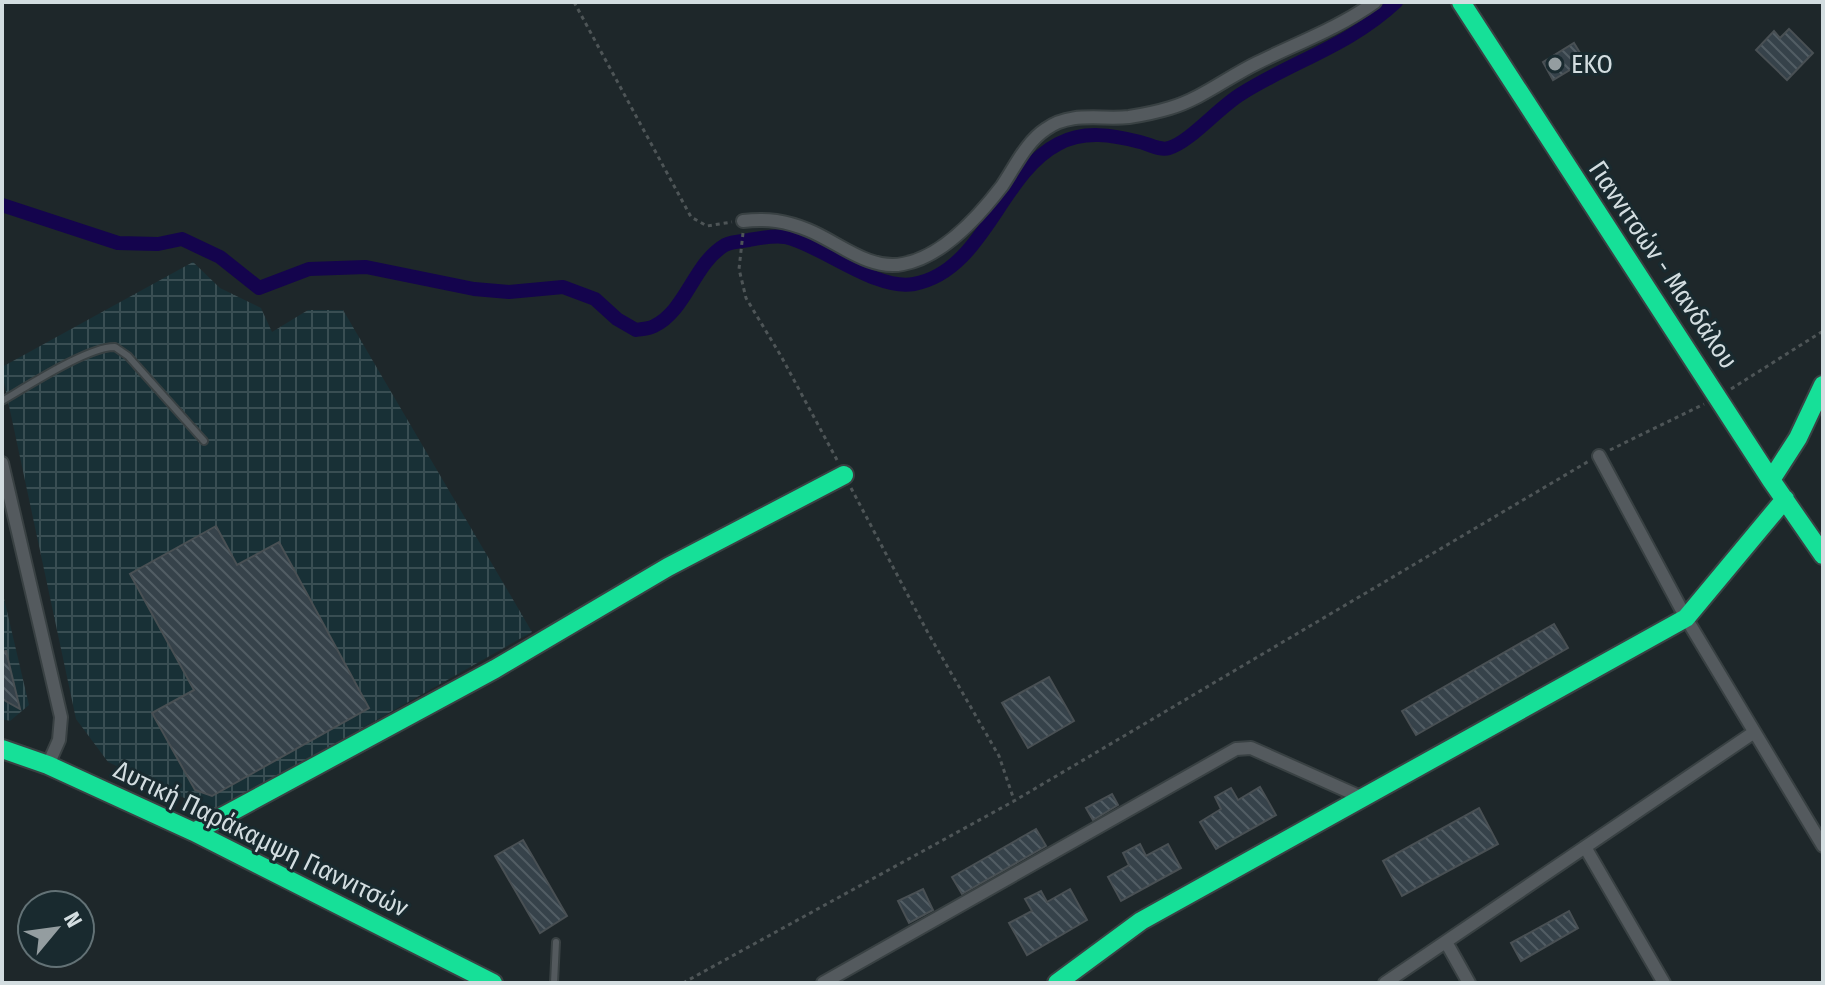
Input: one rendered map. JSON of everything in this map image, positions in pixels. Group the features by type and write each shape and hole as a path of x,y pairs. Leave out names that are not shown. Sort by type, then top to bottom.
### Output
{"street":[{"path":"743,221 780,220 810,230 856,255 886,265 906,264 931,252 955,235 992,197 1029,146 1047,127 1077,118 1129,117 1173,107 1256,64 1328,32 1375,2"},
{"name":"Γιαννιτσών - Μανδάλου","path":"1461,2 1771,480 1823,555"},
{"path":"1771,480 1798,438 1823,385"},
{"path":"1599,456 1686,618 1823,846"},
{"path":"2,463 61,717 59,740 48,765"},
{"path":"194,832 495,669 668,567 844,475"},
{"path":"1057,983 1141,921 1686,618 1785,499"},
{"path":"1385,983 1753,733"},
{"path":"823,983 1236,749 1251,748 1363,798"},
{"name":"Δυτική Παράκαμψη Γιαννιτσών","path":"2,749 48,765 194,832 493,983"},
{"path":"1585,847 1664,983"},
{"path":"1446,942 1469,983"}],"lane":[{"path":"2,401 82,357 100,349 115,347 128,356 204,441"},
{"path":"554,983 556,942"}],"path":[{"path":"574,2 691,217 707,226 743,221 739,269 746,298 800,390 928,633 999,756 1014,801"},
{"path":"683,983 1014,801 1599,456 1719,396 1823,331"}],"shaded area":[{"path":"193,262 220,288 261,308 272,332 308,310 343,310 532,632 214,812 108,762 76,719 2,373 2,367"},
{"path":"2,590 29,705 10,721 2,719"}],"building":[{"path":"1789,29 1813,53 1787,80 1756,50 1774,31 1780,38"},
{"path":"1574,43 1585,61 1553,80 1543,62"},
{"path":"216,526 237,565 279,542 369,708 212,796 195,790 152,713 194,690 130,574"},
{"path":"1554,624 1568,648 1416,735 1402,711"},
{"path":"6,651 20,709 2,699 2,652"},
{"path":"1049,677 1074,721 1028,748 1002,703"},
{"path":"1260,787 1276,815 1216,849 1200,822 1221,809 1215,797 1231,788 1238,800"},
{"path":"1112,794 1118,805 1093,820 1086,808"},
{"path":"1479,808 1498,844 1402,896 1383,861"},
{"path":"1036,829 1046,846 962,894 952,877"},
{"path":"523,840 567,916 540,933 495,856"},
{"path":"1140,844 1146,856 1168,844 1181,868 1121,901 1108,877 1129,865 1123,853"},
{"path":"923,889 933,910 909,923 898,901"},
{"path":"1070,889 1087,920 1027,955 1009,923 1032,911 1025,899 1041,891 1047,902"},
{"path":"1569,911 1578,928 1521,961 1511,943"}],"waterway":[{"path":"2,205 118,243 158,244 182,239 220,257 259,288 309,269 366,267 474,289 509,292 563,287 595,299 617,319 636,330 645,329 665,319 674,310 714,253 725,245 737,242 785,237 866,274 899,284 914,284 938,275 958,261 1021,177 1038,158 1058,144 1078,137 1099,135 1158,148 1177,145 1241,94 1340,42 1396,2"}],"traffic: fast":[{"path":"1461,2 1771,480 1823,555"},
{"path":"1771,480 1798,438 1823,385"},
{"path":"194,832 495,669 668,567 844,475"},
{"path":"1057,983 1141,921 1686,618 1785,499"},
{"path":"2,749 48,765 194,832 493,983"}],"place":[{"name":"EKO","path":"1555,64"}]}
